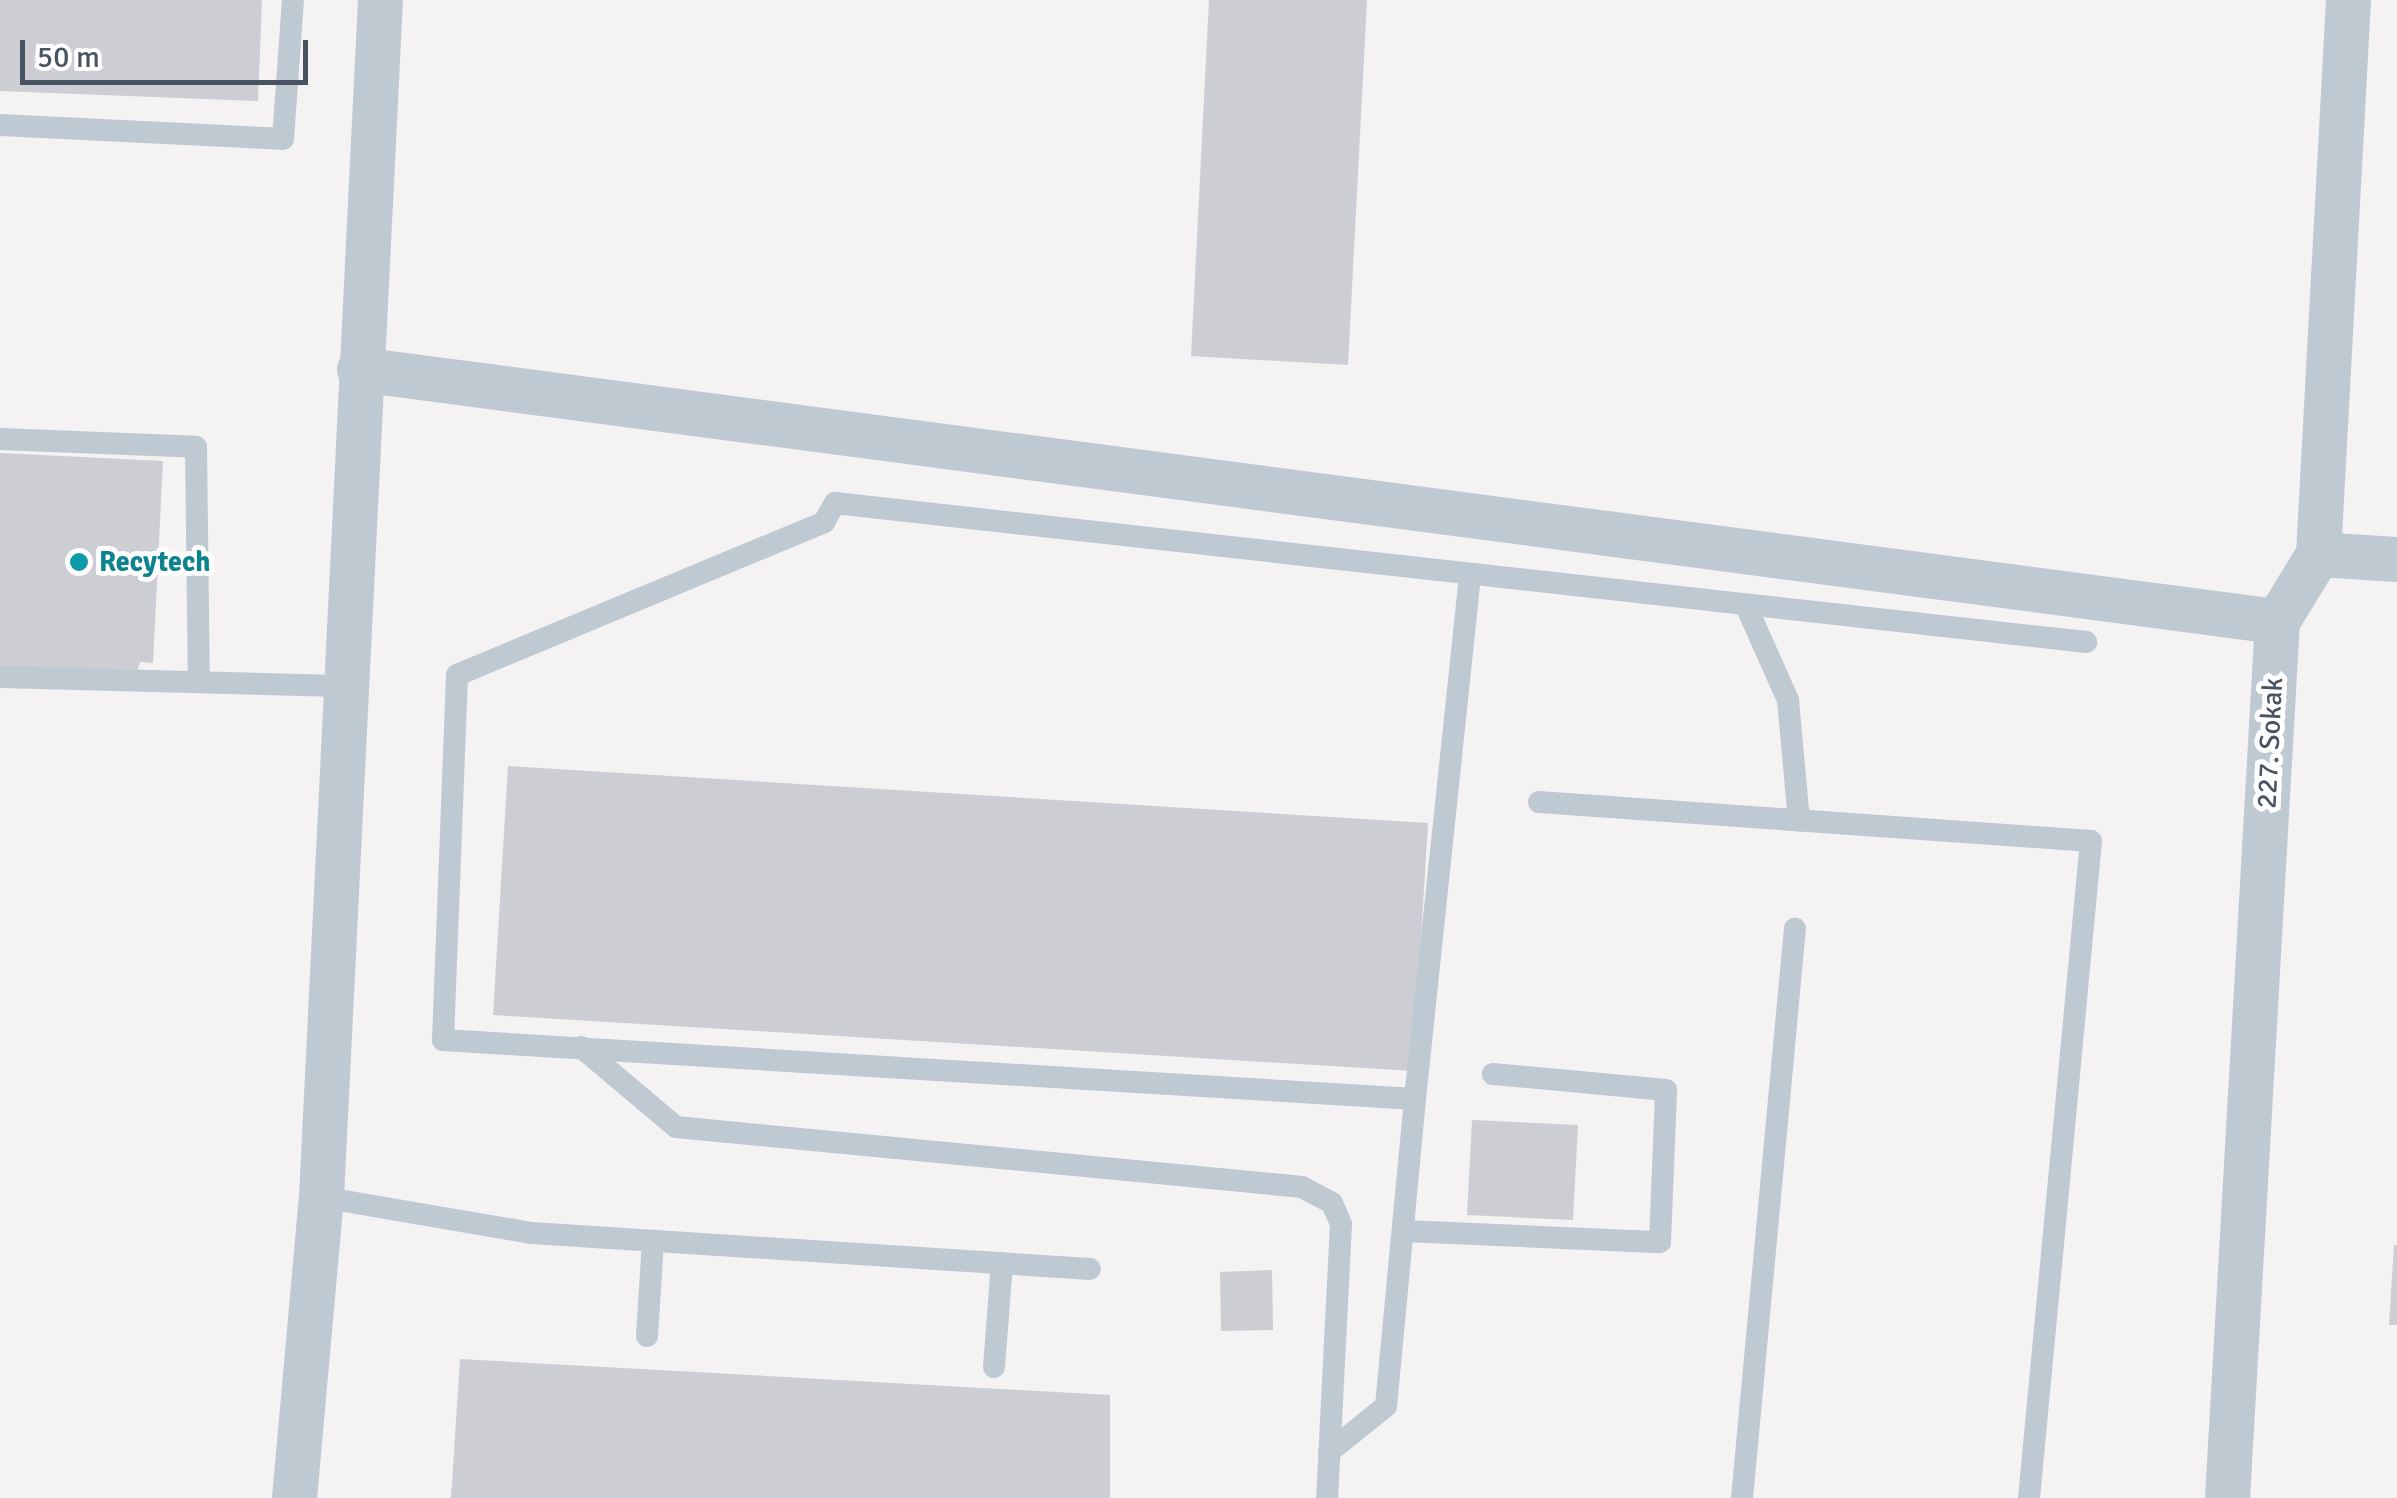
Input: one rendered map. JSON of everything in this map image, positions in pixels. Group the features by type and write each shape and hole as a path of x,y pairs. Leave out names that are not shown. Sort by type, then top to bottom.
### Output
{"street":[{"path":"294,1498 322,1197 350,686 359,369 380,0"},
{"name":"227. Sokak","path":"2227,1498 2277,622 2318,554 2348,0"},
{"path":"359,369 2277,622"},
{"path":"2318,554 2397,560"}],"lane":[{"path":"0,125 283,139 293,0"},
{"path":"0,439 196,447 199,682"},
{"path":"1415,1100 443,1040 457,675 824,522 835,503 1747,608 2086,642"},
{"path":"1329,1452 1386,1406 1470,576"},
{"path":"1747,608 1788,700 1800,821"},
{"path":"0,677 350,686"},
{"path":"1539,802 2090,841 2029,1498"},
{"path":"1742,1498 1794,928"},
{"path":"581,1048 676,1127 1302,1187 1332,1202 1341,1224 1327,1498"},
{"path":"1404,1231 1660,1242 1666,1090 1493,1074"},
{"path":"322,1197 532,1233 1090,1269"},
{"path":"646,1336 653,1241"},
{"path":"994,1367 1002,1264"}],"building":[{"path":"0,0 262,0 258,101 0,91"},
{"path":"1209,0 1367,0 1348,365 1191,356"},
{"name":"Recytech","path":"0,453 163,461 153,663 140,662 136,675 0,668"},
{"path":"508,766 1428,823 1413,1071 493,1015"},
{"path":"1472,1120 1578,1125 1573,1220 1467,1215"},
{"path":"2394,1245 2397,1325 2389,1325"},
{"path":"1272,1270 1273,1330 1221,1331 1220,1272"},
{"path":"460,1359 1110,1395 1110,1498 451,1498"}],"place":[{"name":"Recytech","path":"79,562"}]}
